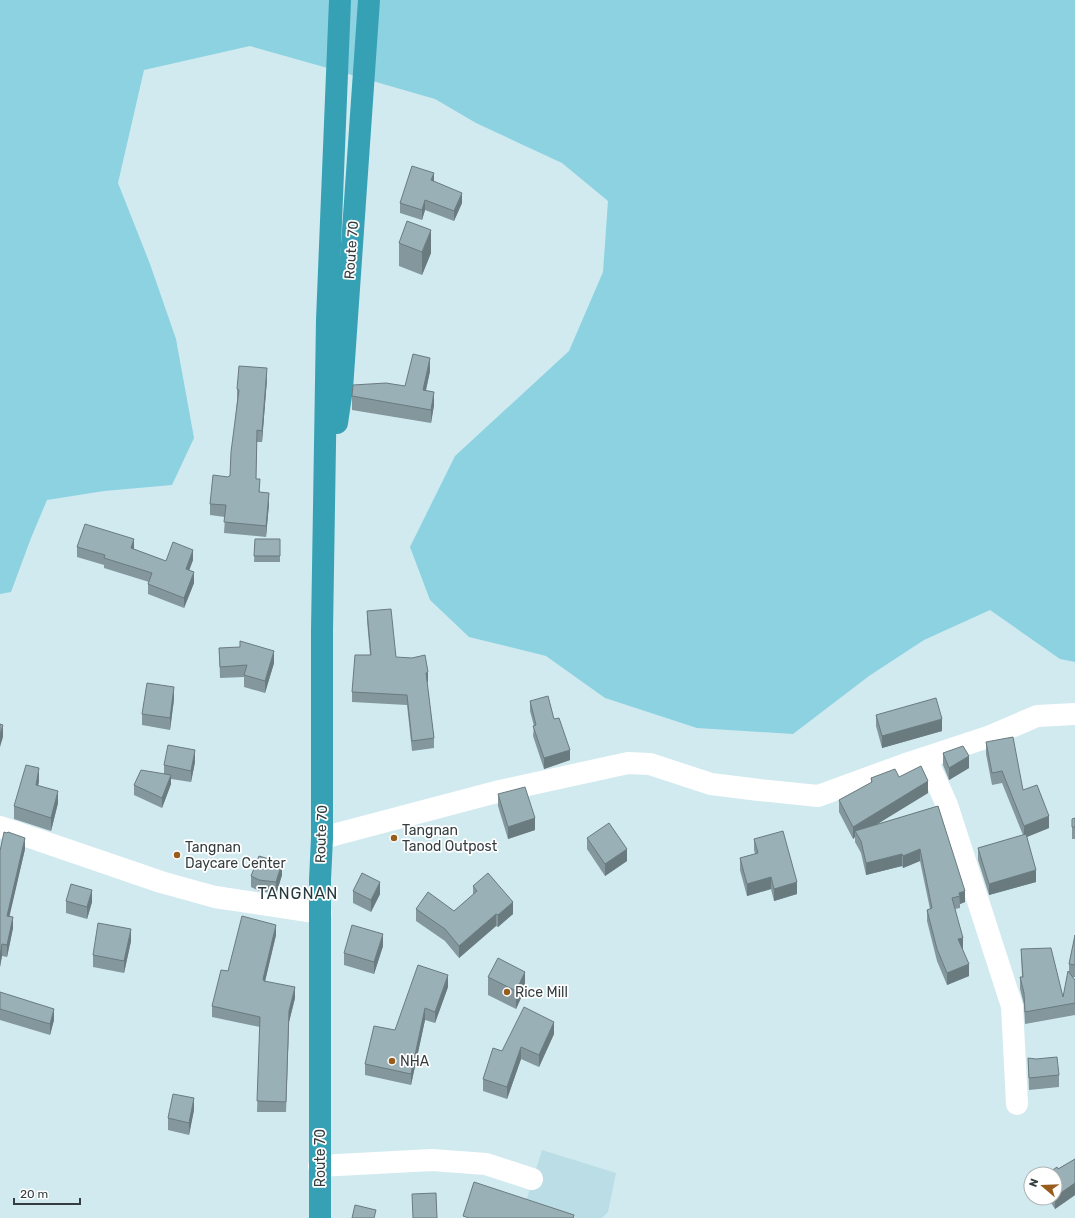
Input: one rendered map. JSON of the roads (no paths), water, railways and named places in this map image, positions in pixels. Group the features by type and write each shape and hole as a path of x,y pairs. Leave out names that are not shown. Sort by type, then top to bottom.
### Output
{"highway":[{"name":"Route 70","path":"320,1218 320,880 322,838 322,631 324,499 327,320 340,0"},
{"name":"Route 70","path":"324,499 342,388 369,0"}],"street":[{"path":"322,838 500,791 628,763 650,764 711,784 818,796 988,737 1037,716 1075,714"},
{"path":"926,758 947,805 1012,1006 1017,1104"},
{"path":"0,827 161,882 215,897 320,913"},
{"path":"319,1166 432,1160 486,1164 532,1179"}],"place":[{"name":"Tangnan Tanod Outpost","path":"394,838"},
{"name":"Tangnan Daycare Center","path":"177,855"},
{"name":"Rice Mill","path":"507,992"},
{"name":"NHA","path":"392,1061"}],"district":[{"name":"TANGNAN","path":"298,893"}]}
